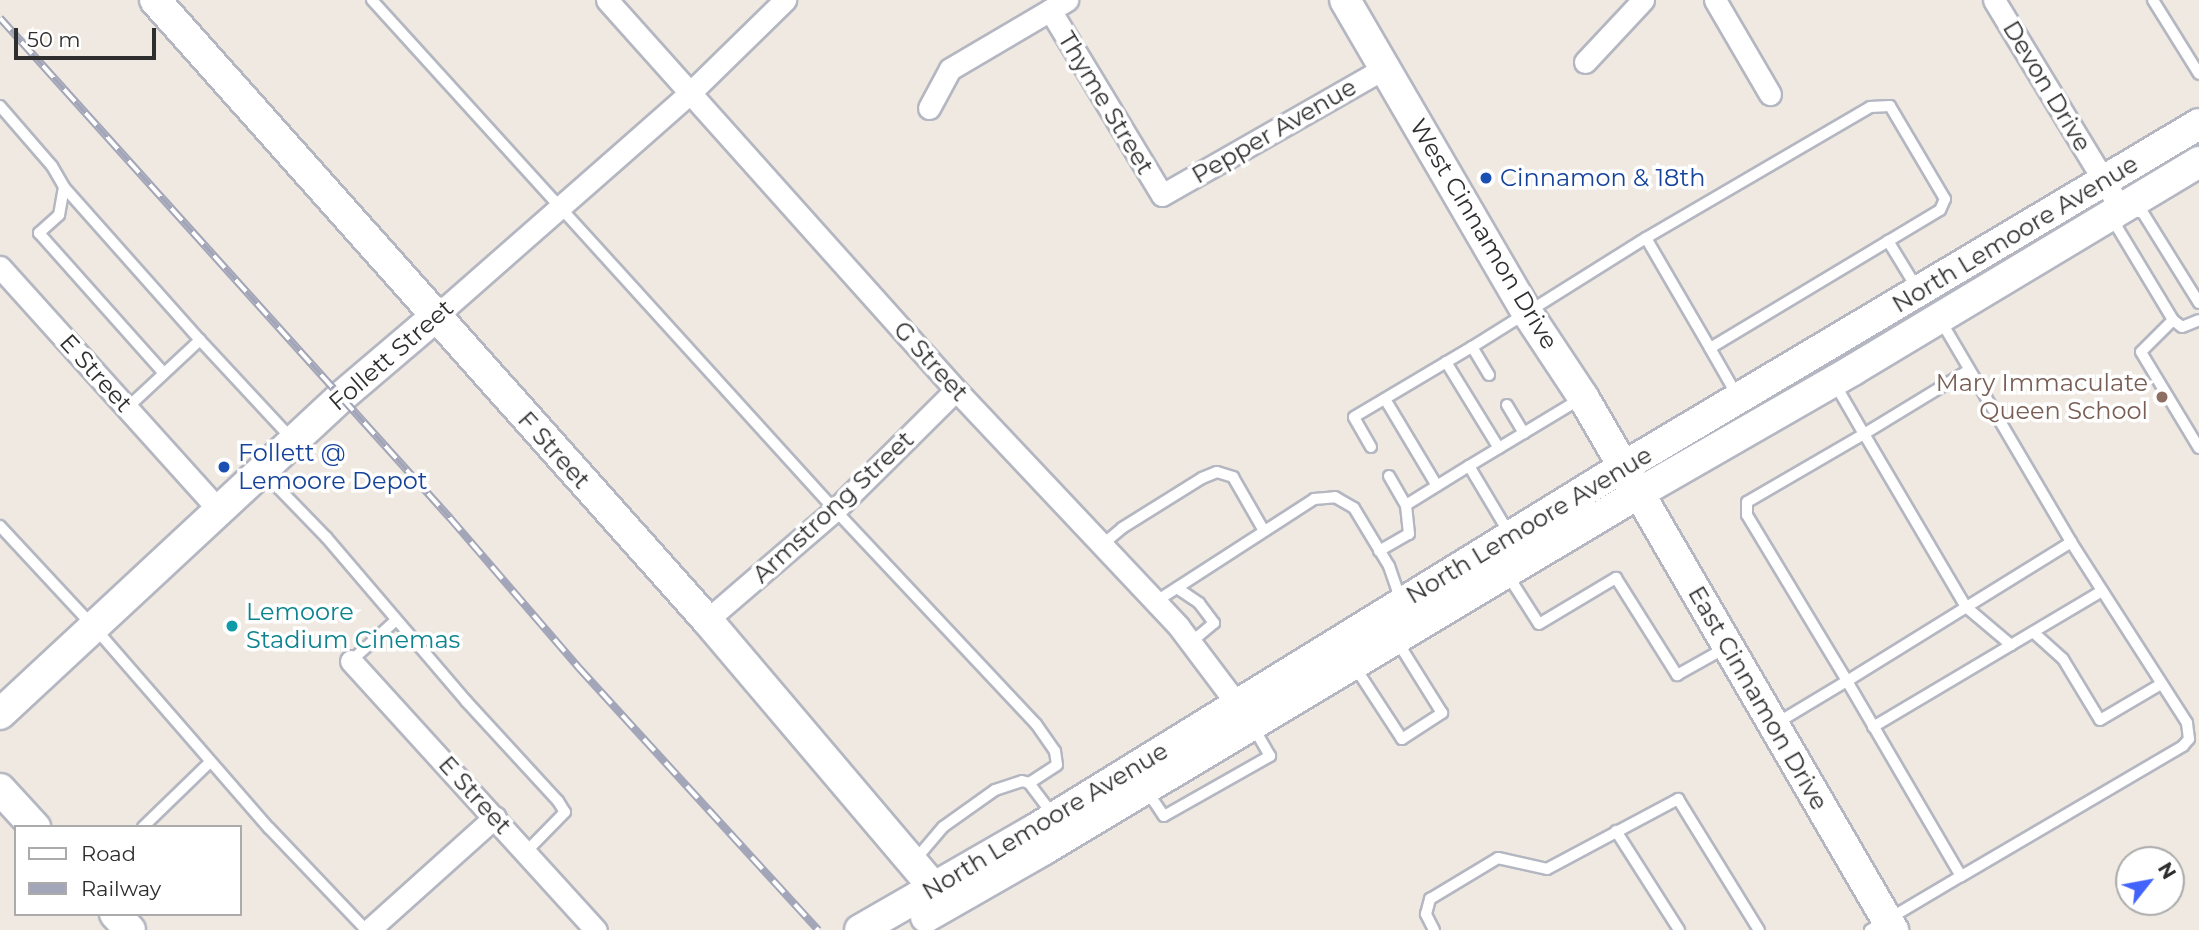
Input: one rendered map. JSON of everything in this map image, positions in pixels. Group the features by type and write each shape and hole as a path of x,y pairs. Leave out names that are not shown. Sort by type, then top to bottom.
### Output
{"main road":[{"name":"West Cinnamon Drive","path":"1345,0 1528,314 1583,397 1623,467"},
{"name":"F Street","path":"162,3 435,317 707,620 942,897"},
{"name":"North Lemoore Avenue","path":"860,930 942,897 1399,620 1501,555 1623,467 2199,124"},
{"name":"North Lemoore Avenue","path":"1501,555 1639,494 1834,381 2199,162"},
{"name":"Follett Street","path":"0,714 294,441 435,317"},
{"name":"East Cinnamon Drive","path":"1623,467 1773,725 1883,926"},
{"name":"North Lemoore Avenue","path":"899,930 1054,817 1138,779"},
{"path":"0,789 33,825"},
{"path":"117,916 130,930"}],"street":[{"name":"G Street","path":"607,0 956,390 1191,642 1244,714"},
{"name":"Follett Street","path":"435,317 691,92 785,0"},
{"path":"1585,62 1643,0"},
{"path":"1714,0 1770,94"},
{"name":"Devon Drive","path":"1994,0 2121,209"},
{"path":"929,107 950,69 1058,5"},
{"name":"Thyme Street","path":"1058,5 1162,195"},
{"name":"Pepper Avenue","path":"1162,195 1385,68"},
{"name":"E Street","path":"0,267 220,511"},
{"name":"Armstrong Street","path":"707,620 835,510 956,390"},
{"name":"E Street","path":"351,661 597,930"},
{"path":"367,930 495,817"}],"lane":[{"path":"372,0 835,510 1036,724 1055,751 1057,765 1029,783"},
{"path":"2153,0 2199,74"},
{"path":"0,106 52,166 64,187 294,441"},
{"path":"1371,447 1354,417 1528,314 1646,238 1870,107 1890,106 1945,199 1940,210 1710,348"},
{"path":"64,187 59,215 39,233 163,372"},
{"path":"2199,303 2144,213 2121,209 2117,227 2173,320 2182,327 2199,320"},
{"path":"1646,238 1739,399"},
{"path":"1888,241 1919,292"},
{"path":"1939,318 2071,542 2187,723 2189,738"},
{"path":"2173,320 2141,352 2199,448"},
{"path":"127,408 200,340"},
{"path":"1472,346 1489,375"},
{"path":"1446,362 1499,448"},
{"path":"1961,876 1747,515 1747,502 1969,370"},
{"path":"1834,381 1966,607 2011,645"},
{"path":"1406,505 1583,397"},
{"path":"1385,399 1437,486"},
{"path":"1507,405 1524,433"},
{"path":"1469,466 1501,555 1539,624 1616,578 1677,675 1728,647"},
{"path":"262,471 326,537 565,812 526,852"},
{"path":"1102,545 1122,528 1202,478 1217,472 1233,477 1264,531"},
{"path":"1380,551 1409,534 1406,505 1390,477"},
{"path":"1155,602 1314,499 1335,497 1354,508 1380,551 1399,620 1442,713 1402,739 1346,652"},
{"path":"0,526 94,627 210,762 367,930"},
{"path":"1773,725 2071,542"},
{"path":"1177,588 1199,603 1214,623 1191,642"},
{"path":"1873,727 2102,591"},
{"path":"351,661 397,620"},
{"path":"2033,632 2063,659 2100,720 2161,684"},
{"path":"1138,779 1164,816 1270,756 1244,714"},
{"path":"1883,926 1961,876 2183,746 2199,732"},
{"path":"146,825 210,762"},
{"path":"913,862 943,827 995,790 1022,781 1029,783 1054,817"},
{"path":"1434,930 1426,914 1430,899 1498,858 1546,869 1678,799 1759,930"},
{"path":"1616,831 1679,930"}],"railway":[{"path":"0,18 450,518 579,668 818,930"}],"place":[{"name":"Cinnamon & 18th","path":"1486,178"},
{"name":"Mary Immaculate Queen School","path":"2162,397"},
{"name":"Follett @ Lemoore Depot","path":"224,467"},
{"name":"Lemoore Stadium Cinemas","path":"232,626"}]}
